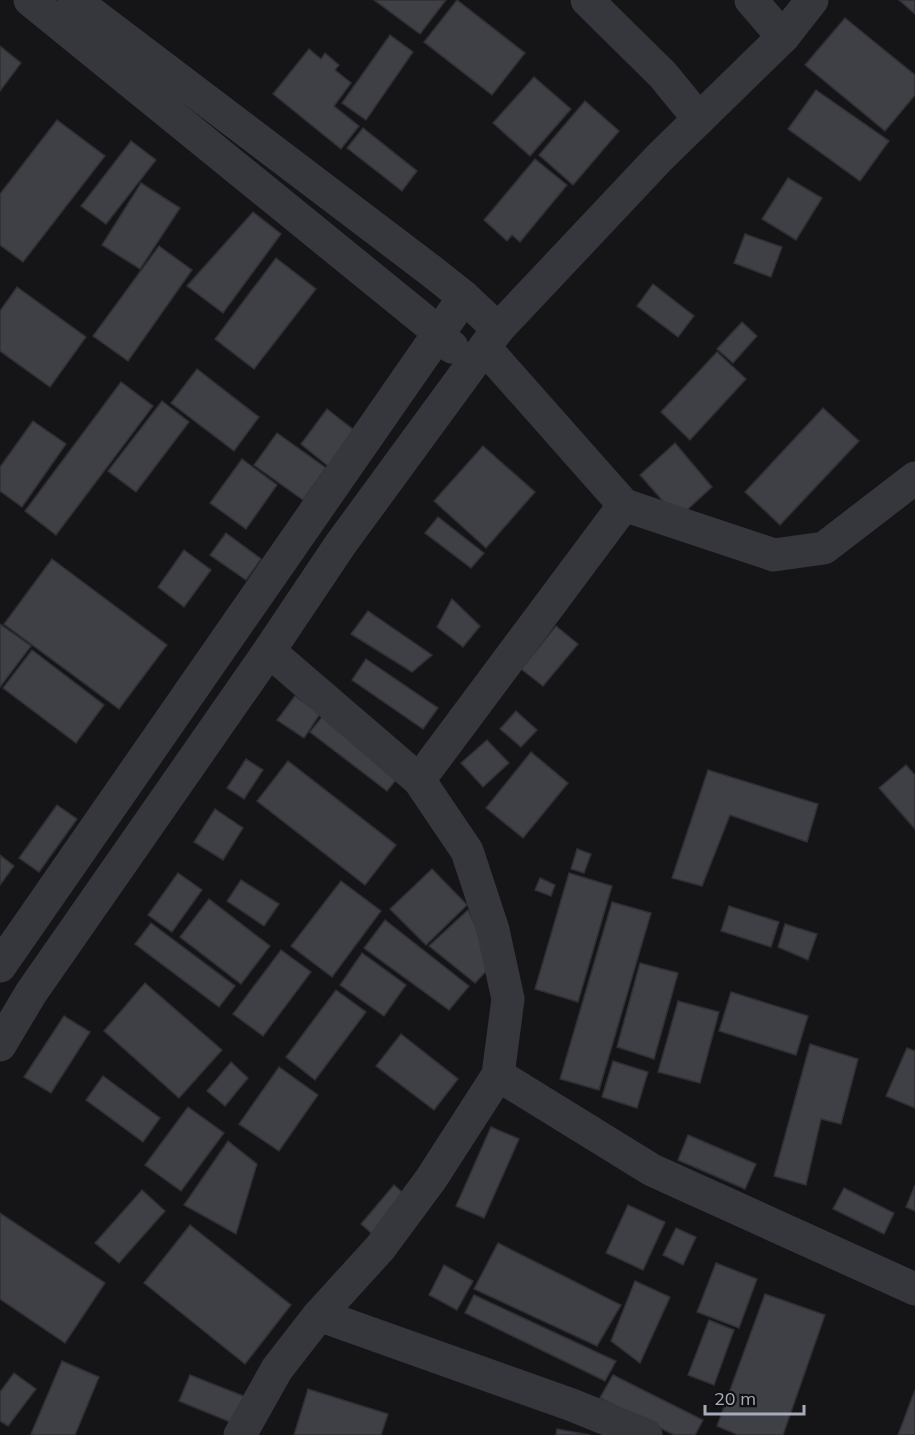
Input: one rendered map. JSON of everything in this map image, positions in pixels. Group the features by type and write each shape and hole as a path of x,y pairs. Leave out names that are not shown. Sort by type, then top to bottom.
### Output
{"street":[{"path":"30,0 422,318 437,334 485,347"},
{"path":"74,0 464,297 485,347 624,505 774,555 824,548 915,478"},
{"path":"587,0 663,75 699,119"},
{"path":"750,0 783,37"},
{"path":"0,1045 31,993 340,545 485,347 660,157 783,37 812,0"},
{"path":"0,966 464,297"},
{"path":"419,780 624,505"},
{"path":"240,1435 277,1370 319,1316 380,1248 431,1179 498,1075 508,999 494,930 466,851 419,780 269,651"},
{"path":"498,1075 652,1170 915,1289"},
{"path":"319,1316 572,1405 646,1435"}],"building":[{"path":"374,0 446,0 420,34"},
{"path":"457,0 525,53 492,95 424,42"},
{"path":"899,0 915,0 915,14"},
{"path":"845,18 915,75 915,95 885,131 805,65"},
{"path":"390,35 413,52 366,120 342,103"},
{"path":"0,46 21,63 0,91"},
{"path":"309,49 321,59 325,53 339,65 335,70 351,83 334,106 359,126 341,149 273,94"},
{"path":"534,77 571,109 530,156 493,123"},
{"path":"816,90 889,141 860,181 788,129"},
{"path":"585,101 619,131 573,185 539,155"},
{"path":"57,120 105,156 23,262 0,245 0,194"},
{"path":"363,128 417,171 402,191 347,148"},
{"path":"131,141 156,160 106,224 81,206"},
{"path":"535,159 567,185 520,242 512,235 507,241 484,220"},
{"path":"788,178 822,198 796,240 762,219"},
{"path":"141,183 180,208 140,269 102,245"},
{"path":"253,212 281,234 223,313 187,286"},
{"path":"745,234 782,247 771,277 734,263"},
{"path":"159,246 192,270 128,361 93,336"},
{"path":"276,258 316,289 254,369 215,339"},
{"path":"653,284 694,316 678,337 637,306"},
{"path":"17,287 86,337 50,387 0,351 0,311"},
{"path":"742,322 757,336 733,363 717,349"},
{"path":"717,352 746,379 690,440 661,412"},
{"path":"197,369 259,417 234,451 171,403"},
{"path":"121,382 153,406 56,535 25,511"},
{"path":"162,401 189,422 136,492 108,471"},
{"path":"823,408 859,441 780,525 745,492"},
{"path":"327,409 355,431 328,466 301,444"},
{"path":"33,421 66,444 22,507 0,491 0,467"},
{"path":"277,433 326,468 303,500 254,465"},
{"path":"675,443 712,487 678,518 640,475"},
{"path":"483,446 535,492 486,548 434,501"},
{"path":"242,459 277,485 246,529 210,503"},
{"path":"438,517 484,553 471,568 425,533"},
{"path":"226,533 261,559 246,580 210,555"},
{"path":"184,550 211,570 184,607 158,587"},
{"path":"52,559 167,645 119,709 4,624"},
{"path":"452,599 480,626 463,647 437,627"},
{"path":"368,611 432,655 412,672 351,634"},
{"path":"0,624 31,646 0,687"},
{"path":"556,626 578,644 543,686 521,669"},
{"path":"32,650 104,705 76,743 3,688"},
{"path":"366,659 438,708 423,729 352,680"},
{"path":"295,696 320,714 304,738 277,720"},
{"path":"516,711 537,730 521,747 500,729"},
{"path":"322,717 399,776 387,791 310,732"},
{"path":"487,740 509,763 483,787 461,763"},
{"path":"531,752 568,783 523,838 486,808"},
{"path":"246,759 263,770 244,799 227,788"},
{"path":"288,761 396,845 365,885 257,801"},
{"path":"906,765 915,775 915,829 879,788"},
{"path":"708,770 818,804 807,842 730,815 702,886 672,878"},
{"path":"57,805 77,819 39,872 19,858"},
{"path":"215,809 243,828 223,860 194,842"},
{"path":"577,849 591,854 584,873 571,869"},
{"path":"0,855 14,866 0,885"},
{"path":"432,869 467,905 426,945 390,909"},
{"path":"178,873 202,890 172,932 148,915"},
{"path":"569,873 612,886 578,1002 535,989"},
{"path":"540,878 555,885 551,896 535,890"},
{"path":"241,880 279,904 264,926 227,901"},
{"path":"341,881 381,911 332,977 291,946"},
{"path":"209,899 270,946 241,984 180,937"},
{"path":"612,902 651,913 599,1090 560,1079"},
{"path":"729,906 779,922 771,947 721,931"},
{"path":"468,910 493,964 475,983 429,946"},
{"path":"385,920 469,986 449,1010 364,948"},
{"path":"151,923 235,986 219,1007 135,944"},
{"path":"785,924 817,934 808,960 778,947"},
{"path":"281,950 311,972 263,1036 233,1014"},
{"path":"362,953 406,985 384,1016 340,985"},
{"path":"640,963 678,973 654,1059 617,1047"},
{"path":"145,983 222,1050 179,1098 104,1031"},
{"path":"336,990 366,1012 315,1080 286,1057"},
{"path":"731,992 808,1016 796,1055 719,1031"},
{"path":"678,1001 719,1012 700,1083 658,1072"},
{"path":"64,1016 90,1032 51,1093 24,1077"},
{"path":"401,1034 458,1079 434,1110 376,1066"},
{"path":"810,1044 858,1059 841,1124 821,1119 806,1185 774,1176"},
{"path":"907,1048 915,1051 915,1108 886,1096"},
{"path":"613,1061 648,1072 637,1108 602,1097"},
{"path":"231,1062 248,1078 225,1106 207,1091"},
{"path":"279,1067 318,1095 279,1151 239,1124"},
{"path":"103,1076 160,1118 143,1142 86,1100"},
{"path":"188,1107 224,1133 181,1191 145,1165"},
{"path":"491,1127 519,1139 484,1218 456,1206"},
{"path":"688,1135 756,1164 745,1189 678,1160"},
{"path":"228,1141 257,1164 236,1234 184,1205"},
{"path":"394,1185 412,1201 379,1240 361,1224"},
{"path":"915,1185 915,1211 906,1207"},
{"path":"844,1188 894,1213 884,1234 833,1209"},
{"path":"142,1190 165,1211 119,1263 95,1243"},
{"path":"628,1205 665,1222 643,1270 606,1253"},
{"path":"0,1213 105,1283 65,1343 0,1299"},
{"path":"190,1225 291,1305 245,1364 144,1283"},
{"path":"676,1228 696,1237 683,1265 663,1255"},
{"path":"498,1243 621,1305 597,1346 474,1289"},
{"path":"716,1263 757,1279 739,1328 697,1312"},
{"path":"444,1265 473,1281 457,1310 429,1295"},
{"path":"635,1281 670,1297 640,1363 611,1341"},
{"path":"765,1294 825,1315 783,1435 738,1435 717,1426"},
{"path":"474,1295 616,1361 605,1381 465,1313"},
{"path":"709,1320 734,1330 714,1385 688,1375"},
{"path":"62,1361 99,1377 75,1435 33,1435 31,1434"},
{"path":"14,1373 36,1389 8,1426 0,1421 0,1392"},
{"path":"190,1375 251,1399 240,1426 179,1401"},
{"path":"613,1375 703,1420 695,1435 674,1435 600,1398"},
{"path":"308,1389 388,1414 381,1435 294,1435"},
{"path":"915,1390 915,1435 898,1435"},
{"path":"557,1429 590,1435 556,1435"}]}
